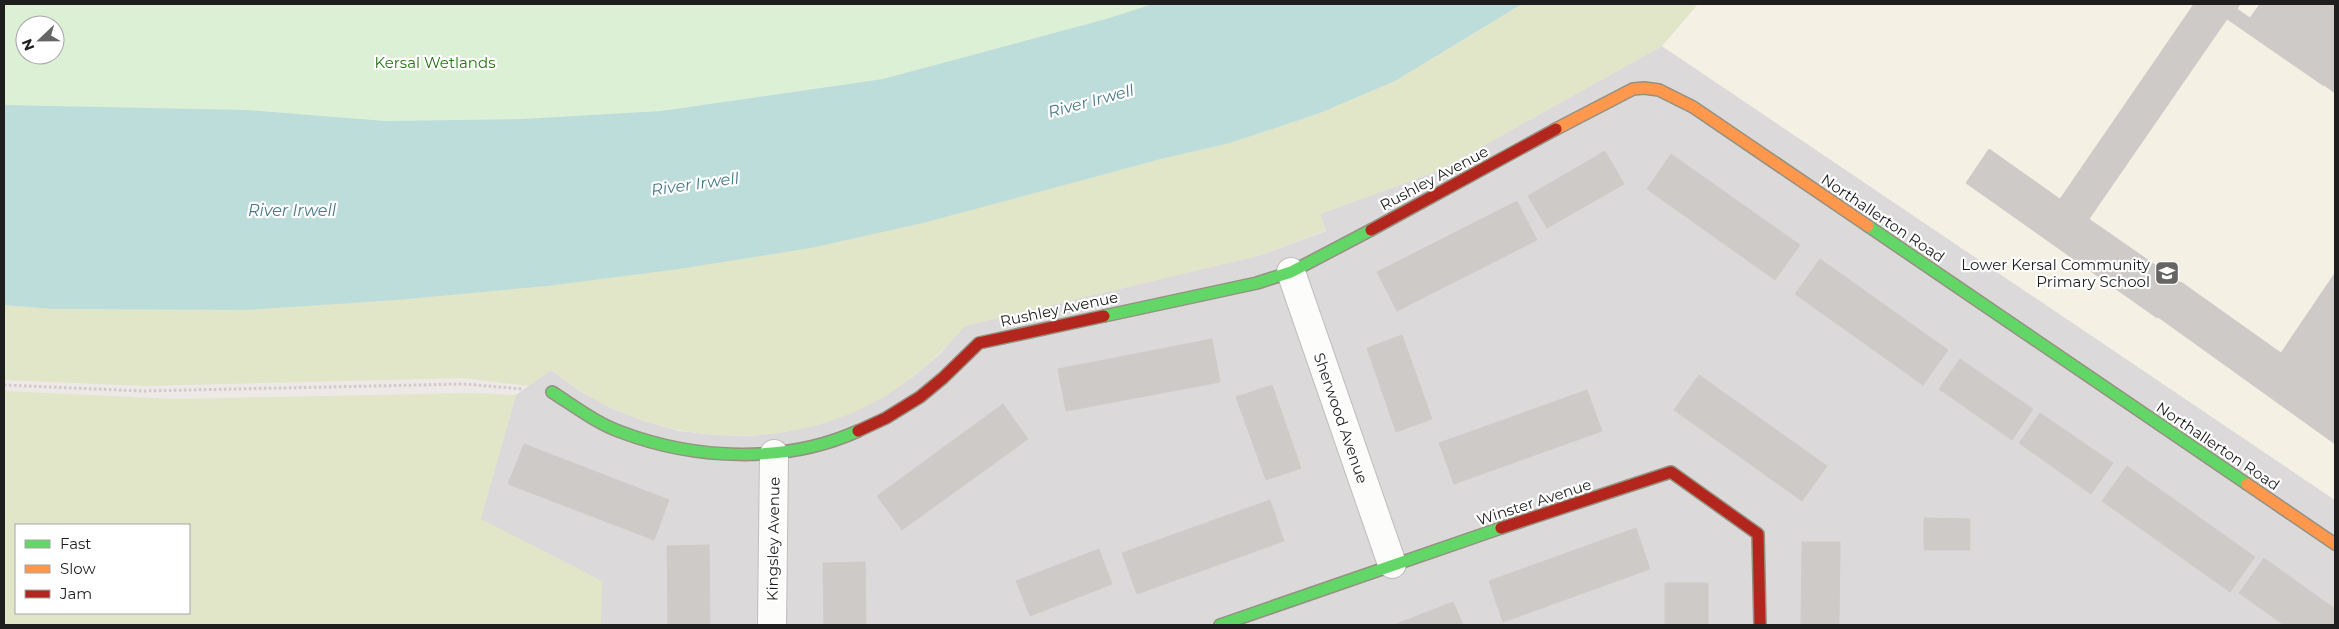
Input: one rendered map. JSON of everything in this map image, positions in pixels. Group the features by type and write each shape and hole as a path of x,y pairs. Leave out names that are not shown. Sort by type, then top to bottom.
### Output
{"street":[{"name":"Northallerton Road","path":"1578,118 1610,99 1637,88 1666,92 1693,107 2335,544"},
{"name":"Rushley Avenue","path":"552,392 584,414 619,431 657,444 696,452 735,455 774,454 813,447 851,435 887,418 920,397 951,372 979,342 1256,283 1291,272 1578,118"},
{"name":"Sherwood Avenue","path":"1291,272 1392,564"},
{"name":"Kingsley Avenue","path":"772,625 774,454"},
{"name":"Winster Avenue","path":"1220,625 1392,564 1671,472 1758,534 1760,625"}],"path":[{"path":"4,384 143,391 464,384 552,392"}],"shaded area":[{"name":"Lower Kersal Community Primary School","path":"1698,4 2335,4 2335,500 1662,46"},
{"path":"1662,46 2335,500 2335,625 601,625 601,581 480,519 516,395 551,370 580,391 611,408 644,421 679,431 750,436 785,432 820,424 853,412 885,396 914,376 941,353 964,326 1261,255 1326,231 1320,214 1438,171"}],"green space":[{"name":"Kersal Wetlands","path":"4,4 1153,4 1106,19 883,79 661,111 522,119 385,121 248,110 4,105"},
{"path":"1522,4 1698,4 1662,46 1438,171 1320,214 1326,230 1261,255 965,326 928,364 896,389 853,412 820,424 785,432 750,435 715,435 679,430 645,421 612,408 596,400 551,370 529,386 463,378 146,386 4,380 4,305 52,309 245,310 1003,200 1230,143 1320,113 1395,81"},
{"path":"4,391 175,399 471,393 516,395 481,519 602,581 601,625 4,625"}],"water":[{"name":"River Irwell","path":"1153,4 1522,4 1395,81 1320,113 1230,143 1161,159 923,223 811,248 679,269 547,286 396,300 245,310 52,309 4,305 4,105 248,110 385,121 522,119 661,111 883,79 1106,19"}],"building":[{"path":"2194,4 2240,4 2237,9 2250,18 2260,4 2335,4 2335,69 2324,86 2227,19 2089,219 2181,283 2157,318 1966,183 1989,149 2060,199"},
{"path":"2335,69 2335,93 2324,85"},
{"path":"1605,151 1624,184 1547,228 1528,196"},
{"path":"1671,154 1800,245 1775,280 1647,189"},
{"path":"1517,201 1537,240 1397,311 1377,272"},
{"path":"1820,259 1948,350 1923,385 1795,294"},
{"path":"2335,273 2335,444 2158,317 2181,282 2281,353"},
{"path":"1402,335 1432,419 1396,432 1367,348"},
{"path":"1212,339 1220,382 1066,411 1058,369"},
{"path":"1960,359 2033,409 2012,440 1939,389"},
{"path":"1699,375 1827,466 1802,501 1674,410"},
{"path":"1272,385 1301,468 1266,480 1236,397"},
{"path":"1587,390 1602,431 1454,484 1439,443"},
{"path":"1003,404 1028,439 902,530 877,496"},
{"path":"2040,413 2113,463 2091,494 2019,443"},
{"path":"524,444 669,500 654,540 508,484"},
{"path":"2127,466 2255,557 2230,592 2102,501"},
{"path":"1270,500 1284,541 1137,594 1122,553"},
{"path":"1924,518 1970,519 1970,550 1924,550"},
{"path":"1636,528 1650,569 1503,622 1489,581"},
{"path":"1802,542 1840,542 1839,625 1801,625"},
{"path":"709,545 710,625 668,625 667,546"},
{"path":"1099,549 1112,584 1030,616 1016,581"},
{"path":"2264,558 2335,609 2335,625 2284,625 2239,593"},
{"path":"865,562 866,625 824,625 823,563"},
{"path":"1665,583 1708,583 1708,625 1665,625"},
{"path":"1453,602 1463,625 1394,625"}],"traffic: fast":[{"path":"1868,226 2247,484"},
{"path":"1104,316 1257,283 1291,272 1371,230"},
{"path":"552,392 594,419 621,432 649,441 709,453 770,453 801,449 830,442 858,431"},
{"path":"1220,625 1501,528"}],"traffic: slow":[{"path":"1556,129 1633,89 1659,90 1693,107 1868,226"},
{"path":"2247,484 2335,544"}],"traffic: jam":[{"path":"1371,230 1556,129"},
{"path":"858,431 886,418 920,397 943,378 979,343 1104,316"},
{"path":"1501,528 1671,472 1758,534 1760,625"}],"place":[{"name":"Lower Kersal Community Primary School","path":"2167,273"}]}
